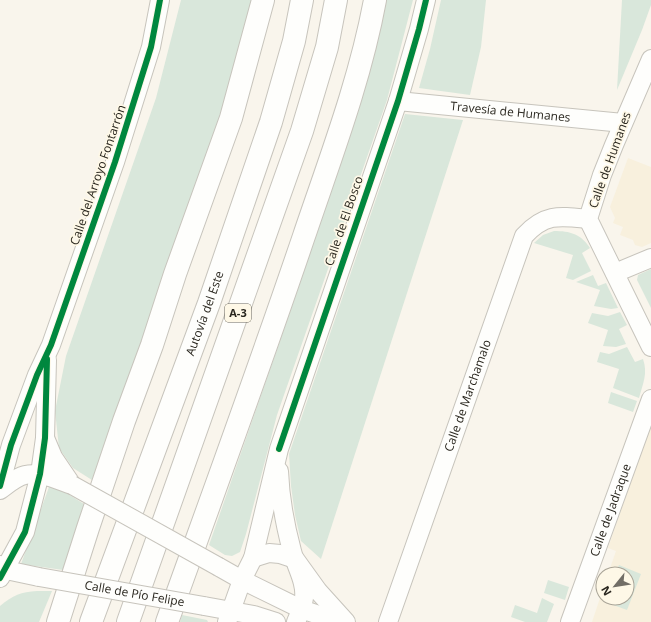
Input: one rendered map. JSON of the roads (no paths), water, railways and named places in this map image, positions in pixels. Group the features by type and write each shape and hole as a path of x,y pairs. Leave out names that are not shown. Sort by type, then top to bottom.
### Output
{"highway":[{"path":"58,622 124,421 231,118 263,0"},
{"name":"Autovía del Este","path":"91,622 209,303 271,122 294,41 302,0"},
{"name":"A-3","path":"128,622 302,131 327,47 336,0"},
{"path":"167,622 273,326 344,117 370,24 375,0"},
{"path":"50,622 88,528"}],"street":[{"name":"Calle del Arroyo Fontarrón","path":"0,486 11,445 37,375 47,356 130,118 151,47 160,0"},
{"name":"Calle de El Bosco","path":"253,558 279,449 398,101 426,0"},
{"name":"Calle de Humanes","path":"651,59 622,123 602,175 588,219 651,347"},
{"name":"Travesía de Humanes","path":"398,101 622,123"},
{"name":"Calle de Marchamalo","path":"388,622 524,236 533,226 544,220 558,217 588,219"},
{"path":"615,273 651,258"},
{"name":"Calle del Arroyo Fontarrón","path":"39,576 2,571 25,532 40,474 44,438 47,356"},
{"name":"Calle de Jadraque","path":"570,622 649,400 651,399"},
{"name":"Calle del Arroyo Fontarrón","path":"44,438 53,458 72,485"},
{"name":"Calle de El Bosco","path":"279,449 280,489 286,526 295,560"},
{"path":"0,490 24,475 40,474 72,485 219,566 299,616 340,622"},
{"path":"229,616 242,580 253,558 269,553 280,554 295,560 318,591 346,622"},
{"path":"295,560 302,577 304,598 299,616"},
{"path":"0,588 16,580 39,576"},
{"name":"Calle de Pío Felipe","path":"39,576 204,606 229,616 254,614 276,622"}]}
